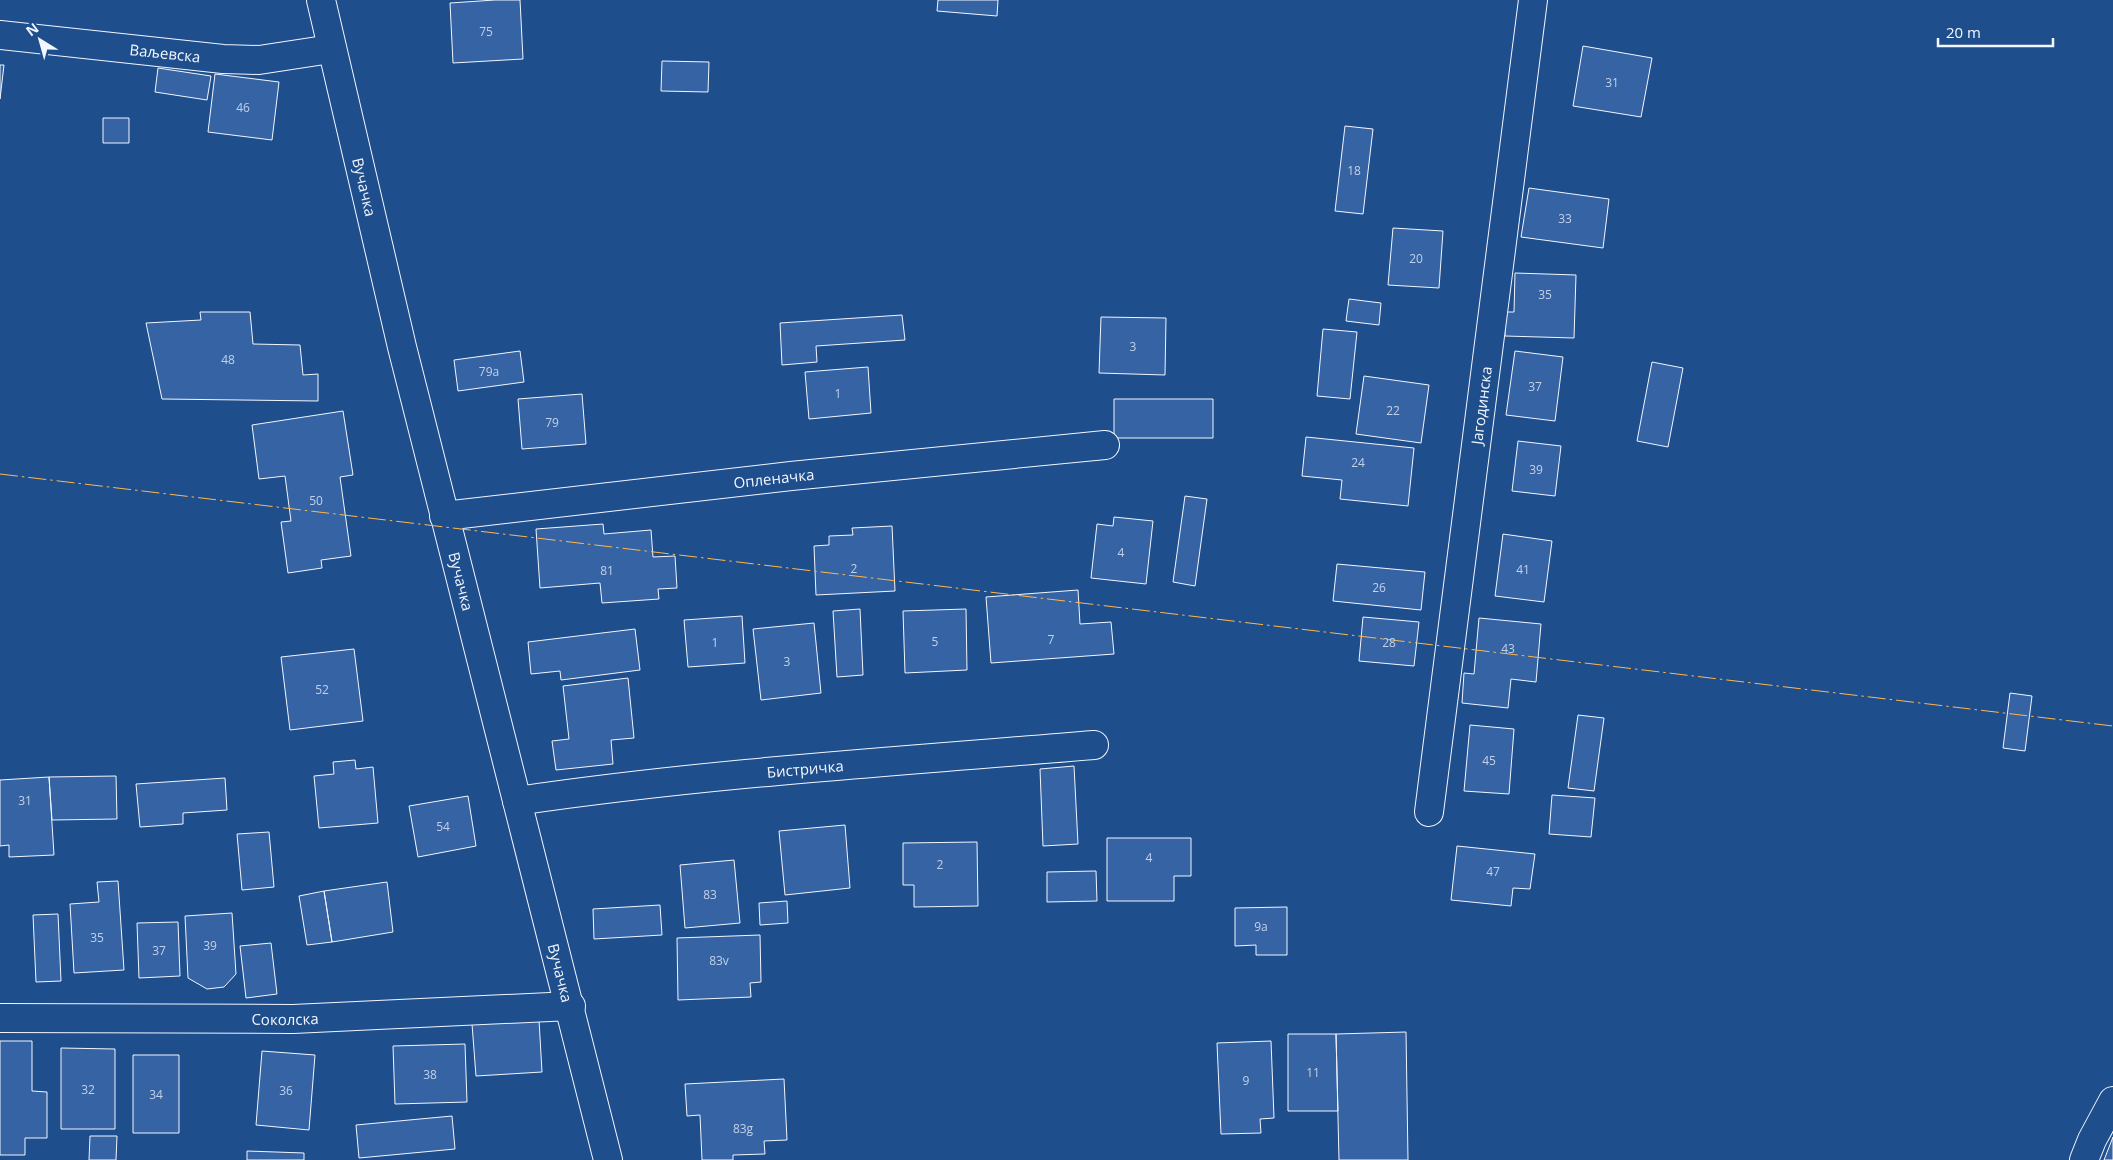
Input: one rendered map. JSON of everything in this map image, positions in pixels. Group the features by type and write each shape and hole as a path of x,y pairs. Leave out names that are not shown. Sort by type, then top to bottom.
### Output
{"street":[{"name":"Вучачка","path":"321,0 331,49 444,516 571,1006 608,1160"},
{"name":"Јагодинска","path":"1429,812 1532,0"},
{"name":"Ваљевска","path":"0,35 223,59 259,60 331,49"},
{"name":"Опленачка","path":"444,516 790,476 1105,445"},
{"name":"Бистричка","path":"517,801 583,791 833,766 1094,745"},
{"name":"Соколска","path":"0,1018 293,1019 571,1006"},
{"path":"2084,1160 2113,1101"}],"building":[{"path":"520,0 523,59 453,63 450,3"},
{"path":"938,0 998,0 997,16 937,11"},
{"path":"1583,46 1652,58 1641,117 1573,106"},
{"path":"662,61 709,62 708,92 661,91"},
{"path":"0,65 4,65 0,99"},
{"path":"158,68 211,76 207,100 155,92"},
{"path":"215,74 279,82 272,140 208,132"},
{"path":"103,118 129,118 129,143 103,143"},
{"path":"1345,126 1373,129 1363,214 1335,211"},
{"path":"1529,188 1609,199 1603,248 1521,237"},
{"path":"1393,228 1443,231 1439,288 1388,285"},
{"path":"1515,273 1576,275 1574,338 1505,336 1505,312 1514,312"},
{"path":"1349,299 1381,303 1379,325 1346,321"},
{"path":"200,312 250,312 253,344 300,345 303,375 318,374 318,401 162,399 146,323 201,320"},
{"path":"902,315 905,340 816,346 817,362 782,365 780,323"},
{"path":"1101,317 1166,318 1165,375 1099,373"},
{"path":"1323,329 1357,332 1350,399 1317,396"},
{"path":"520,351 524,382 458,391 454,360"},
{"path":"1515,351 1563,357 1555,421 1506,415"},
{"path":"1652,362 1683,368 1668,447 1637,441"},
{"path":"868,367 871,413 809,419 805,372"},
{"path":"1364,376 1429,385 1421,443 1356,434"},
{"path":"582,394 586,444 522,449 518,399"},
{"path":"1114,399 1213,399 1213,438 1114,438"},
{"path":"343,411 353,475 340,477 351,556 321,560 322,568 288,573 281,522 291,521 285,476 259,479 252,425"},
{"path":"1306,437 1414,448 1408,506 1340,499 1342,480 1302,476"},
{"path":"1518,441 1561,446 1555,496 1512,491"},
{"path":"1185,496 1207,499 1195,586 1173,582"},
{"path":"1114,517 1153,521 1146,584 1091,578 1097,524 1113,526"},
{"path":"603,524 604,534 651,530 653,557 675,556 677,588 658,589 659,599 602,603 600,583 540,588 536,529"},
{"path":"892,526 895,591 816,595 814,546 829,545 829,536 853,535 852,528"},
{"path":"1503,534 1552,541 1544,602 1495,596"},
{"path":"1337,564 1425,572 1421,610 1333,601"},
{"path":"1078,590 1080,624 1111,622 1114,654 991,663 986,597"},
{"path":"860,609 863,675 837,677 833,611"},
{"path":"966,609 967,670 905,673 903,611"},
{"path":"742,616 745,663 688,667 684,620"},
{"path":"1363,617 1419,622 1414,666 1359,661"},
{"path":"1479,618 1541,624 1536,682 1511,679 1508,708 1462,703 1464,673 1474,674"},
{"path":"814,623 821,693 761,700 753,629"},
{"path":"635,629 640,670 561,680 560,671 531,674 528,642"},
{"path":"354,649 363,721 290,730 281,657"},
{"path":"628,678 634,738 611,740 613,764 556,770 552,741 569,739 563,686"},
{"path":"2010,693 2032,696 2025,751 2003,748"},
{"path":"1578,715 1604,718 1594,791 1568,788"},
{"path":"1470,725 1514,729 1509,794 1464,791"},
{"path":"355,760 356,769 373,767 378,823 319,828 314,776 334,774 333,762"},
{"path":"1074,766 1078,844 1043,846 1040,769"},
{"path":"116,776 117,819 52,820 49,777"},
{"path":"49,777 54,855 9,857 9,845 0,846 0,780"},
{"path":"225,778 227,810 183,813 183,824 140,827 136,784"},
{"path":"1552,795 1595,798 1591,837 1549,834"},
{"path":"468,796 476,846 418,857 409,806"},
{"path":"845,825 850,888 785,895 779,831"},
{"path":"269,832 274,887 242,890 237,834"},
{"path":"1107,838 1191,838 1191,876 1174,876 1174,901 1107,901"},
{"path":"977,842 978,906 914,907 914,885 903,885 903,843"},
{"path":"1457,846 1535,854 1530,889 1513,888 1511,906 1451,900"},
{"path":"734,860 740,923 685,928 680,865"},
{"path":"1096,871 1097,901 1047,902 1047,872"},
{"path":"118,881 124,970 74,973 70,904 99,902 97,882"},
{"path":"387,882 393,932 332,942 324,891"},
{"path":"324,891 332,942 307,945 299,896"},
{"path":"787,901 788,923 760,925 759,903"},
{"path":"660,905 662,935 594,939 593,909"},
{"path":"1287,907 1287,955 1256,955 1256,945 1235,946 1235,908"},
{"path":"232,913 236,974 224,987 207,989 188,978 185,916"},
{"path":"58,914 61,981 36,982 33,915"},
{"path":"178,922 180,976 139,978 137,923"},
{"path":"760,935 761,982 750,983 751,997 678,1000 677,938"},
{"path":"271,943 277,994 246,998 240,946"},
{"path":"539,1020 542,1072 476,1076 472,1024"},
{"path":"1406,1032 1408,1160 1339,1160 1336,1034"},
{"path":"1288,1034 1336,1034 1338,1111 1288,1111"},
{"path":"0,1041 32,1041 32,1091 47,1092 47,1138 25,1138 25,1155 0,1155"},
{"path":"1271,1041 1274,1118 1260,1119 1261,1133 1221,1134 1217,1043"},
{"path":"465,1044 467,1102 395,1104 393,1046"},
{"path":"61,1048 115,1049 115,1129 61,1129"},
{"path":"262,1051 315,1055 309,1130 256,1125"},
{"path":"133,1055 179,1055 179,1133 133,1133"},
{"path":"784,1079 787,1140 764,1141 765,1154 733,1155 733,1160 702,1160 700,1115 687,1116 685,1084"},
{"path":"452,1116 455,1149 359,1158 356,1125"},
{"path":"90,1136 117,1136 116,1160 89,1160"},
{"path":"2113,1137 2113,1160 2104,1160"},
{"path":"247,1151 304,1153 304,1160 247,1160"}],"power":[{"path":"0,474 2113,726"}]}
